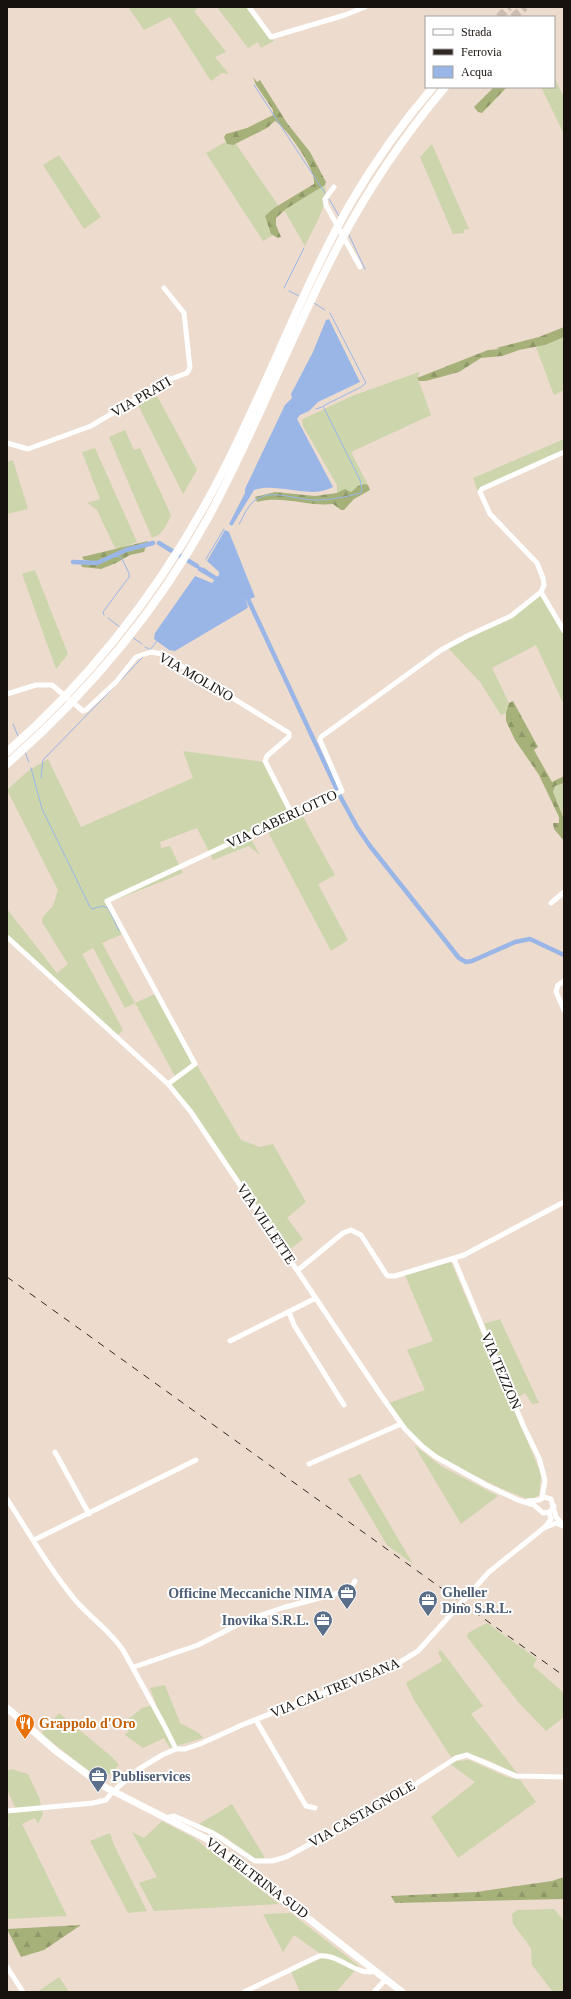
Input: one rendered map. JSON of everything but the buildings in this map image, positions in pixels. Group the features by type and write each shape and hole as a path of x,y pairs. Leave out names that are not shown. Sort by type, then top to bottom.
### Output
{"highway":[{"path":"7,752 82,679 128,624 163,575 222,474 314,275 350,204 391,140 432,88"},
{"path":"7,764 52,722 99,673 171,579 196,539 223,489 310,303 348,227 398,146 444,88"}],"main road":[{"name":"VIA FELTRINA SUD","path":"7,1708 56,1751 98,1782 207,1839 402,1992"}],"street":[{"path":"249,7 271,37 345,15 365,7"},
{"path":"334,187 325,199 326,205 360,267"},
{"name":"VIA PRATI","path":"7,443 28,449 91,426 168,380 187,373 190,368 184,313 164,288"},
{"path":"564,452 482,489 480,492 490,514 537,563 544,585 541,592 564,631"},
{"name":"VIA CABERLOTTO","path":"168,1084 196,1064 107,902 342,791 320,740 321,737 441,650 467,636 511,616 541,592"},
{"name":"VIA MOLINO","path":"7,695 36,685 46,684 56,687 83,711 86,710 116,682 136,658 150,652 162,654 289,733 289,737 267,756 265,761 292,814"},
{"path":"7,690 7,695"},
{"path":"551,903 564,892"},
{"name":"VIA VILLETTE","path":"7,937 168,1084 191,1112 401,1424 423,1447 436,1457 486,1484 540,1510 549,1512"},
{"path":"564,980 558,985 556,992 564,1010"},
{"path":"298,1270 343,1233 351,1230 361,1235 388,1276 454,1259 564,1202"},
{"name":"VIA TEZZON","path":"454,1259 523,1425 539,1458 545,1485 551,1499"},
{"path":"230,1341 316,1298"},
{"path":"289,1312 294,1325 344,1405"},
{"path":"310,1464 401,1424"},
{"path":"55,1452 89,1514"},
{"path":"34,1540 196,1460"},
{"name":"VIA TEZZON","path":"540,1499 545,1485"},
{"path":"7,1499 67,1589 83,1608 116,1640 134,1667 176,1749"},
{"path":"540,1499 540,1510 547,1517 544,1528"},
{"path":"525,1502 540,1499 551,1499 556,1517 564,1526"},
{"path":"544,1528 550,1519 549,1512 554,1506"},
{"path":"549,1512 553,1518 564,1526"},
{"path":"544,1528 556,1524 564,1526"},
{"name":"VIA CAL TREVISANA","path":"7,1811 93,1803 106,1800 115,1790 146,1764 176,1749 185,1749 200,1744 397,1664 418,1652 489,1572 544,1528"},
{"path":"134,1667 198,1646 247,1620 282,1608 346,1591 351,1588 355,1581"},
{"path":"256,1720 306,1806 315,1808"},
{"name":"VIA CASTAGNOLE","path":"165,1818 174,1816 213,1833 255,1861 272,1861 286,1857 383,1805 456,1758 467,1756 516,1776 564,1777"},
{"path":"244,1992 319,1956 328,1956 365,1972 376,1971"},
{"path":"7,1967 23,1992"},
{"path":"374,1992 389,1981"}],"green space":[{"path":"128,7 199,7 194,11 226,52 215,57 229,74 222,73 211,81 170,17 144,30"},
{"path":"217,7 250,7 274,41 261,48 258,42 248,48"},
{"path":"253,77 257,82 260,80 287,123 310,152 326,182 325,185 286,209 276,218 276,225 281,237 278,238 271,234 265,216 274,208 314,184 314,178 300,150 287,132 275,121 267,128 233,145 227,144 224,137 226,134 247,128 273,115 273,110 256,85"},
{"path":"555,79 564,97 564,134 541,88 555,88"},
{"path":"493,88 506,88 482,113 478,112 474,107"},
{"path":"225,142 227,144 236,144 278,205 265,216 273,235 263,241 206,153"},
{"path":"432,144 469,229 464,230 464,233 453,234 420,157"},
{"path":"59,155 101,217 84,229 43,165"},
{"path":"325,185 326,193 323,209 305,246 284,210"},
{"path":"564,327 564,337 545,345 519,350 502,356 481,358 459,372 426,381 419,381 417,378 488,350 500,349 496,348 539,337"},
{"path":"564,337 564,390 554,395 536,347"},
{"path":"419,372 418,379 431,415 351,452 368,485 358,486 351,492 337,493 337,485 303,426 303,419 352,396"},
{"path":"155,392 197,470 183,494 137,403"},
{"path":"125,430 134,450 140,448 171,515 162,532 152,538 109,437"},
{"path":"564,439 564,454 478,492 473,478"},
{"path":"95,448 137,542 121,548 115,548 97,510 87,503 100,499 82,452"},
{"path":"13,460 28,509 7,514 7,462"},
{"path":"365,484 368,485 370,490 354,499 344,510 341,510 333,504 314,504 286,500 267,500 257,502 255,497 275,492 315,496 337,493 345,489 351,492 358,486"},
{"path":"148,541 144,552 130,555 101,569 82,567 80,561 90,561 84,560 82,557"},
{"path":"35,570 68,654 56,669 22,574"},
{"path":"543,592 564,628 564,705 536,645 492,668 509,703 506,713 501,715 480,682 448,648 510,618"},
{"path":"513,701 538,747 534,750 552,782 564,776 564,783 555,786 553,792 564,819 564,841 554,829 553,823 559,823 559,817 539,775 515,740 506,721 506,713 509,703"},
{"path":"183,751 263,762 291,818 301,813 335,875 318,884 348,940 331,951 266,828 250,837 260,855 249,846 213,860 197,828 160,842 161,848 170,846 183,873 110,902 123,934 102,943 135,1003 125,1008 93,948 82,954 123,1030 118,1035 7,936 7,909 57,973 68,964 42,922 43,917 53,906 58,890 7,790 29,770 48,759 81,827 193,778"},
{"path":"564,783 564,819 553,792 555,786"},
{"path":"155,994 241,1140 260,1147 273,1144 306,1202 287,1218 303,1239 288,1251 192,1110 168,1082 176,1078 135,1003"},
{"path":"451,1262 539,1469 541,1476 539,1495 534,1498 525,1498 500,1488 444,1460 421,1442 403,1423 389,1403 425,1390 407,1350 433,1341 405,1275"},
{"path":"500,1319 539,1403 532,1404 525,1393 517,1398 484,1324"},
{"path":"414,1445 441,1466 498,1496 461,1524"},
{"path":"360,1474 413,1564 387,1545 348,1479"},
{"path":"487,1623 537,1659 533,1666 564,1693 564,1717 546,1731 519,1703 467,1637 468,1633"},
{"path":"441,1650 483,1706 471,1714 518,1774 477,1756 460,1755 451,1757 414,1700 406,1683 442,1661 438,1652"},
{"path":"165,1685 180,1723 199,1733 203,1738 170,1748 164,1738 143,1748 125,1735 129,1731 122,1724 142,1708 156,1704 150,1688"},
{"path":"59,1713 112,1757 119,1765 102,1781 41,1734"},
{"path":"469,1760 507,1777 520,1780 536,1802 458,1858 431,1817 475,1782 450,1764 457,1761"},
{"path":"11,1769 28,1774 39,1797 43,1814 38,1824 35,1818 22,1824 67,1916 7,1919 7,1828 9,1826 7,1810 16,1810 7,1789 7,1771"},
{"path":"232,1804 265,1858 255,1859 224,1836 199,1824"},
{"path":"162,1821 194,1838 279,1904 154,1911 139,1883 157,1877 132,1832 144,1838"},
{"path":"110,1833 114,1845 147,1911 128,1913 90,1841"},
{"path":"564,1877 564,1899 395,1903 391,1896 476,1892 552,1881"},
{"path":"554,1909 564,1921 564,1992 553,1992 532,1965 531,1948 513,1924 512,1914 517,1910"},
{"path":"291,1913 359,1966 336,1992 300,1992 291,1971 325,1957 294,1935 283,1952 263,1914"},
{"path":"81,1925 44,1950 21,1957 7,1929"},
{"path":"59,1977 69,1992 37,1992"}],"water":[{"path":"329,319 360,382 318,402 309,411 300,415 297,419 333,487 324,491 314,492 274,488 254,490 232,526 229,524 245,493 245,489 285,405 292,398 291,394 313,352 326,320"},
{"path":"225,530 229,532 255,597 250,599 228,583 226,586 245,598 248,607 175,651 169,650 154,639 155,633 195,576 212,583 219,575 219,572 207,561"}],"waterway":[{"path":"254,85 325,193"},
{"path":"329,199 339,216"},
{"path":"348,233 365,269"},
{"path":"284,288 304,248"},
{"path":"289,291 299,296"},
{"path":"314,303 325,310"},
{"path":"239,524 246,510 251,504 263,496 277,495 308,500 321,500 361,493 362,490 360,480 323,406 366,383 330,313"},
{"path":"316,409 322,407"},
{"path":"206,559 224,529"},
{"path":"73,562 97,563 126,550 153,543"},
{"path":"159,543 197,566"},
{"path":"104,615 103,612 129,577 129,573 121,557 114,556"},
{"path":"204,568 214,576"},
{"path":"200,569 247,597 340,796 357,827 370,846 459,958 466,962 472,961 515,942 530,939 564,955"},
{"path":"108,618 121,628"},
{"path":"132,637 142,644"},
{"path":"150,650 157,641"},
{"path":"145,647 149,649"},
{"path":"41,778 43,760 143,657"},
{"path":"13,724 18,736"},
{"path":"25,752 29,762"},
{"path":"31,768 42,809 90,907 92,909 102,906 108,908 119,931"}],"tunnel":[{"path":"500,16 509,7"},
{"path":"514,16 525,7"}],"railway":[{"path":"7,1277 564,1676"}],"place":[{"name":"Officine Meccaniche NIMA","path":"347,1610"},
{"name":"Gheller Dino S.R.L.","path":"428,1617"},
{"name":"Inovika S.R.L.","path":"323,1637"},
{"name":"Grappolo d'Oro","path":"25,1740"},
{"name":"Publiservices","path":"98,1793"}]}
